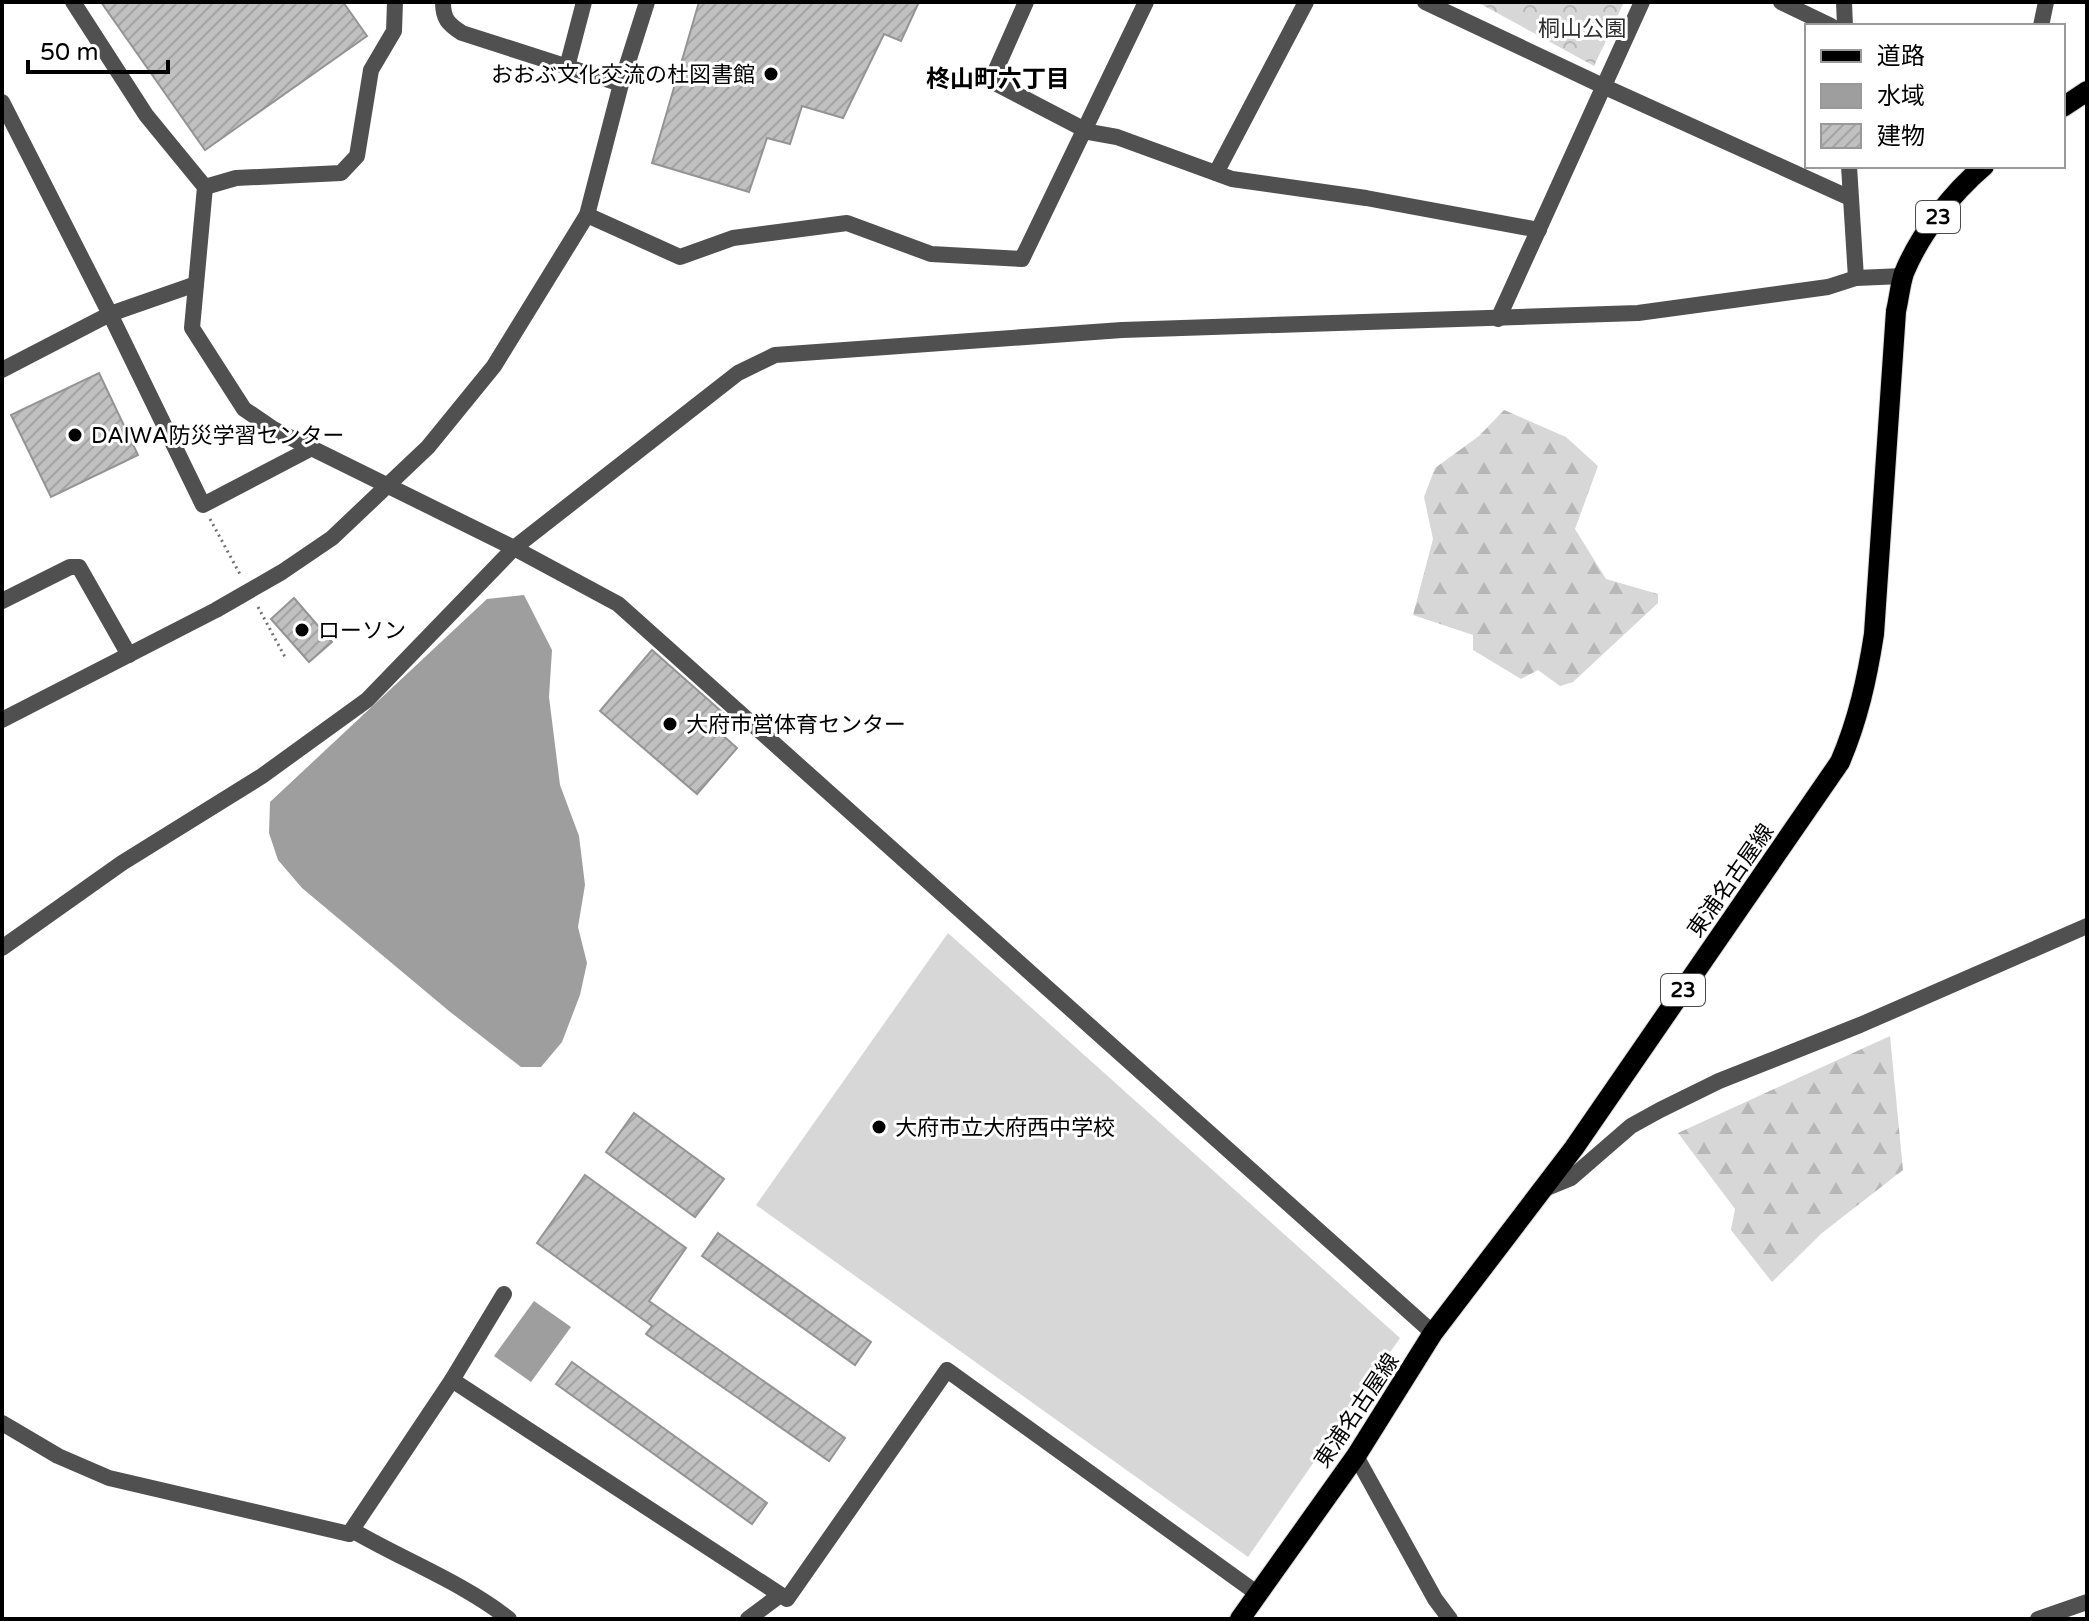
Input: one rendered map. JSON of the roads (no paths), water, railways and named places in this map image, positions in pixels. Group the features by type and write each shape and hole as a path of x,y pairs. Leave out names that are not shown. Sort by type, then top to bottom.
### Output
{"main road":[{"path":"2065,106 2087,91"},
{"name":"東浦名古屋線","path":"1240,1619 1356,1456 1433,1333 1544,1189 1840,762 1854,730 1874,634 1896,311 1903,276 1915,249 1933,223 1982,168"}],"street":[{"path":"73,2 146,115 205,187 192,328 244,409 310,449 390,485 618,604 1433,1333"},
{"path":"205,187 236,178 341,173 357,156 371,70 394,31 395,2"},
{"path":"443,2 443,16 450,26 462,33 621,84"},
{"path":"567,67 584,2"},
{"path":"2,720 282,572 332,538 428,447 494,366 587,215 621,84 647,2"},
{"path":"1026,2 991,81 1086,130 1117,137 1232,179 1366,198 1539,230"},
{"path":"587,215 680,257 733,238 847,223 931,254 1022,259 1146,2"},
{"path":"1216,173 1306,2"},
{"path":"1425,2 1850,198"},
{"path":"1498,319 1642,2"},
{"path":"1781,2 1827,24"},
{"path":"1844,2 1845,24"},
{"path":"2041,24 2046,2"},
{"path":"2,102 203,505 310,449"},
{"path":"1849,168 1856,278"},
{"path":"2,948 122,863 262,776 367,700 514,548 738,373 775,355 1122,330 1638,313 1828,287 1856,278 1903,276"},
{"path":"2,370 110,314 196,284"},
{"path":"2,601 70,567 79,567 129,655"},
{"path":"1544,1189 1571,1178 1631,1126 1719,1081 1860,1025 2087,926"},
{"path":"2,1423 58,1456 109,1478 349,1534 452,1380 504,1294"},
{"path":"452,1380 787,1599 947,1370 1258,1594"},
{"path":"1356,1456 1435,1599 1450,1619"},
{"path":"352,1530 488,1603 509,1619"},
{"path":"748,1619 780,1595"},
{"path":"2038,1619 2087,1602"}],"water":[{"path":"524,595 552,650 549,697 560,785 579,836 585,885 578,927 587,963 580,995 562,1042 541,1067 521,1067 302,888 278,860 269,833 270,802 487,599"},
{"path":"534,1301 571,1327 531,1382 494,1356"}],"place":[{"name":"おおぶ文化交流の杜図書館","path":"771,74"},
{"name":"DAIWA防災学習センター","path":"75,435"},
{"name":"ローソン","path":"302,630"},
{"name":"大府市営体育センター","path":"670,724"},
{"name":"大府市立大府西中学校","path":"879,1127"}],"district":[{"name":"柊山町六丁目","path":"998,79"}],"park label":[{"name":"桐山公園","path":"1582,28"}]}
